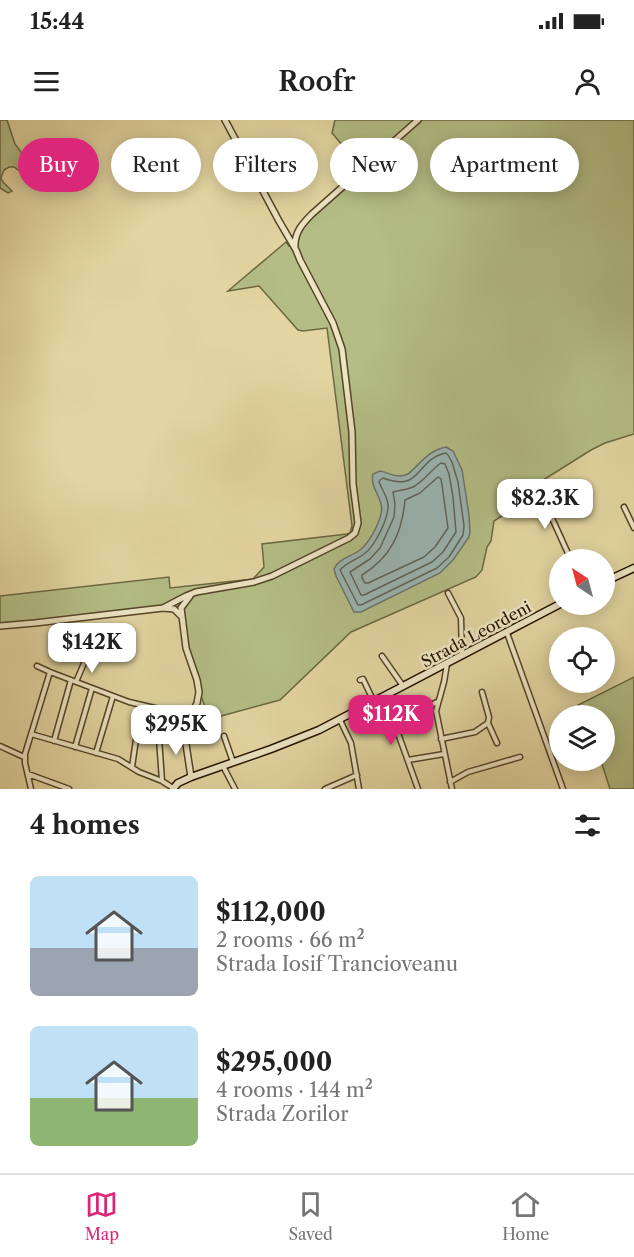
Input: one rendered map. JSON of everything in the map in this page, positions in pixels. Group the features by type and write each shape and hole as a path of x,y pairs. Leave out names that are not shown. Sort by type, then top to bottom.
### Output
{"main road":[{"path":"615,577 634,568"},
{"name":"Strada Leordeni","path":"173,789 178,783 191,777 310,734 340,720 549,610"}],"street":[{"path":"0,626 177,607 193,594 254,582 272,576 355,533 357,528 352,432 341,344 333,322 302,264 292,235 281,225 225,120"},
{"path":"292,235 325,201 418,120"},
{"path":"531,495 551,516 566,549"},
{"path":"624,507 634,528"},
{"path":"448,593 461,618 462,656"},
{"path":"177,607 182,617 186,648 199,692 197,703 184,731"},
{"path":"507,633 563,789"},
{"path":"54,741 73,681 87,656"},
{"path":"382,656 404,686"},
{"path":"447,664 436,714 452,789"},
{"path":"37,666 114,696 178,714 182,719 191,777"},
{"path":"32,789 24,757 50,672"},
{"path":"360,680 362,678 364,680 374,702"},
{"path":"75,747 92,688"},
{"path":"482,692 489,717 488,723 497,743"},
{"path":"96,753 114,696"},
{"path":"382,698 397,730 418,789"},
{"path":"418,711 437,702"},
{"path":"132,767 141,705"},
{"path":"340,720 351,743 359,789"},
{"path":"441,739 471,733 488,723"},
{"path":"31,734 114,758 139,772 162,781 173,789"},
{"path":"224,736 233,762"},
{"path":"159,738 162,781"},
{"path":"0,746 24,757"},
{"path":"408,760 444,754"},
{"path":"450,782 468,772 520,757"},
{"path":"223,766 234,789"},
{"path":"28,773 69,789"},
{"path":"325,789 357,776"}],"green space":[{"path":"0,120 7,120 18,148 18,170 9,167 4,170 1,178 12,191 8,193 0,188"},
{"path":"335,120 415,120 394,138 336,138 332,133"},
{"path":"422,120 634,120 634,434 591,450 521,494 522,503 494,521 491,541 487,547 482,570 476,577 351,632 280,700 210,719 201,696 201,689 189,651 184,619 172,610 0,623 0,596 169,577 170,588 253,579 264,567 262,544 350,533 352,526 327,328 298,330 259,286 228,291 286,242 289,246 297,240 301,229 340,192 418,192 418,138 401,138"},
{"path":"634,677 634,789 610,789 604,771 615,771 615,705 578,705 602,693 615,693 615,686"}],"water":[{"path":"446,447 453,451 462,470 469,515 469,537 453,560 440,573 361,612 354,612 334,569 342,560 363,547 378,524 382,509 373,484 373,474 380,471 397,476 408,474 430,454"}]}
